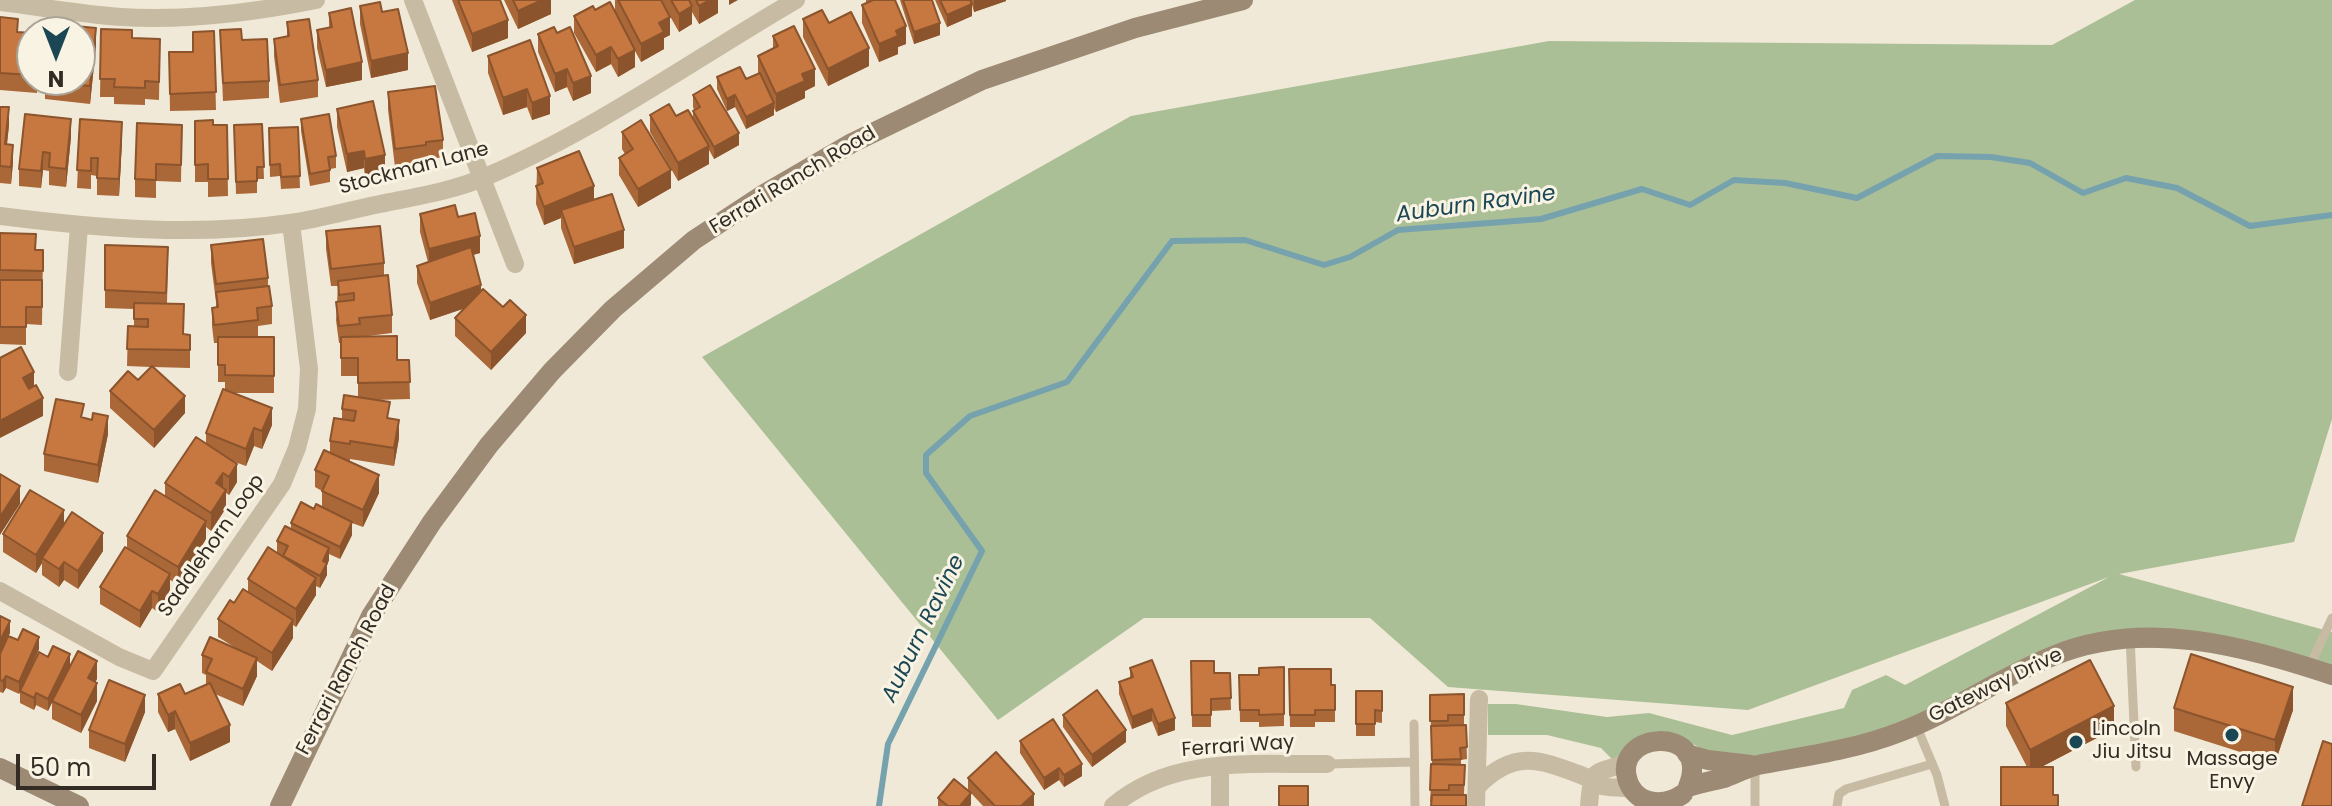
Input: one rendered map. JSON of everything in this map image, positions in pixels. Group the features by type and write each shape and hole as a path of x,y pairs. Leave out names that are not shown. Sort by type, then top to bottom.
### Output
{"main road":[{"name":"Ferrari Ranch Road","path":"280,806 371,616 432,522 489,445 552,371 613,309 694,240 761,196 852,143 982,80 1135,28 1243,0"},
{"name":"Gateway Drive","path":"1683,796 1755,766 1846,749 1916,725 2053,656 2086,644 2130,637 2191,639 2272,655 2332,675"},
{"path":"1651,740 1675,743 1687,754 1692,770 1683,796 1669,803 1644,799 1627,777 1628,762 1637,748 1651,740"},
{"name":"Gateway Drive","path":"1687,754 1755,766"},
{"path":"0,768 79,806"}],"street":[{"path":"0,2 122,17 184,17 259,11 316,0"},
{"path":"413,0 515,264"},
{"name":"Stockman Lane","path":"0,216 79,226 229,228 291,223 483,178 586,128 796,0"},
{"name":"Saddlehorn Loop","path":"0,591 119,657 153,671 282,484 297,448 307,409 309,369 291,223"},
{"path":"68,372 79,226"},
{"path":"1476,806 1479,699"},
{"path":"1478,786 1506,764 1535,760 1591,778 1600,786 1644,799"},
{"path":"1589,806 1591,778 1599,769 1628,762"},
{"name":"Ferrari Way","path":"1113,806 1144,784 1193,768 1327,764"},
{"path":"1220,766 1220,806"}],"lane":[{"path":"2309,668 2332,618"},
{"path":"2130,637 2136,767"},
{"path":"1414,724 1415,806"},
{"path":"1916,725 1945,806"},
{"path":"1327,764 1414,762"},
{"path":"1837,806 1839,794 1846,789 1932,764"},
{"path":"1755,766 1755,806"}],"green space":[{"path":"2135,0 2332,0 2332,419 2294,542 2119,574 2332,632 2332,669 2272,650 2064,646 1913,722 1811,752 1729,765 1681,737 1616,763 1601,748 1547,735 1488,735 1488,704 1516,704 1607,717 1649,713 1732,735 1844,708 1852,690 1886,675 1905,685 2109,577 1748,710 1448,687 1370,618 1144,618 998,720 702,357 1131,116 1549,41 2052,45"}],"building":[{"path":"458,0 500,0 508,20 472,34"},
{"path":"513,0 542,0 518,11"},
{"path":"618,0 661,0 670,17 659,23 664,32 641,44"},
{"path":"671,0 689,0 692,6 679,14"},
{"path":"696,0 710,0 699,6"},
{"path":"873,0 895,0 906,26 896,31 898,36 879,44 862,5"},
{"path":"903,0 932,0 940,23 914,32"},
{"path":"940,0 970,0 972,4 947,15"},
{"path":"380,2 382,12 398,9 408,53 371,61 360,6"},
{"path":"610,2 635,50 618,59 611,47 596,55 574,16 593,6 595,10"},
{"path":"351,8 362,62 326,70 317,30 332,27 329,13"},
{"path":"822,10 829,23 851,12 869,48 828,69 803,19"},
{"path":"0,17 16,19 16,74 0,73"},
{"path":"309,19 318,80 280,85 274,39 289,36 287,22"},
{"path":"794,26 815,69 802,74 805,81 776,94 758,56 778,46 773,36"},
{"path":"554,27 557,33 570,27 591,76 573,83 567,69 555,74 538,34"},
{"path":"101,29 132,30 132,38 160,39 159,82 145,81 145,88 114,87 115,79 100,79"},
{"path":"241,29 242,40 267,39 269,81 223,83 220,30"},
{"path":"214,31 216,92 170,94 169,52 193,52 193,32"},
{"path":"530,40 550,96 532,103 527,89 503,98 488,56"},
{"path":"740,67 746,79 760,73 774,103 746,117 735,95 727,99 717,77"},
{"path":"710,85 739,133 714,147 693,111 700,107 693,95"},
{"path":"435,86 443,140 395,149 388,92"},
{"path":"373,101 385,155 365,159 364,151 347,154 337,109"},
{"path":"669,104 676,116 688,110 709,146 678,163 650,115"},
{"path":"0,107 9,107 5,144 13,145 11,167 0,166"},
{"path":"25,114 71,119 66,169 49,167 50,153 43,152 41,171 19,169"},
{"path":"329,114 336,156 328,157 330,170 310,174 301,119"},
{"path":"80,119 122,122 119,179 97,178 98,158 91,158 91,171 77,170"},
{"path":"213,120 213,125 227,125 228,179 208,179 208,164 195,165 195,121"},
{"path":"641,120 671,170 638,189 619,158 633,149 622,132"},
{"path":"137,123 182,125 181,165 156,164 156,180 135,179"},
{"path":"262,124 264,167 257,167 257,181 236,182 234,125"},
{"path":"298,127 300,176 281,177 280,164 270,165 269,128"},
{"path":"579,151 594,186 544,207 536,186 543,183 537,168"},
{"path":"612,194 624,230 574,247 561,210"},
{"path":"455,205 458,217 475,213 480,236 429,249 420,214"},
{"path":"380,226 384,263 331,269 326,231"},
{"path":"0,233 36,234 35,250 43,250 43,271 0,270"},
{"path":"263,239 268,278 216,284 211,245"},
{"path":"105,245 168,247 166,293 105,290"},
{"path":"471,247 481,285 430,303 417,266"},
{"path":"388,275 392,315 359,318 360,324 339,326 336,302 354,300 354,293 339,295 338,281"},
{"path":"0,280 42,280 42,307 26,307 26,327 0,327"},
{"path":"269,286 272,306 257,308 258,320 214,325 212,308 218,307 216,292"},
{"path":"483,289 503,307 510,300 526,315 491,352 455,318"},
{"path":"134,303 184,304 183,334 190,335 190,350 127,349 128,326 148,327 148,319 134,319"},
{"path":"397,336 397,360 409,360 410,382 358,383 358,358 341,358 341,337"},
{"path":"218,337 274,337 274,376 225,375 225,365 218,365"},
{"path":"21,347 34,372 23,378 29,389 36,385 43,398 0,421 0,358"},
{"path":"152,366 185,396 154,430 110,391 128,371 138,380"},
{"path":"223,389 272,408 262,431 254,428 246,449 206,433"},
{"path":"344,395 390,402 387,418 399,420 394,448 330,441 334,418 354,421 356,411 342,409"},
{"path":"56,399 84,404 81,417 92,420 93,413 108,416 98,465 44,454"},
{"path":"196,437 237,464 229,477 223,473 216,483 226,490 211,513 165,483"},
{"path":"324,450 379,475 363,510 322,491 329,476 315,470"},
{"path":"0,474 20,486 0,517"},
{"path":"30,490 64,510 36,555 3,534"},
{"path":"155,490 206,521 178,567 127,536"},
{"path":"301,502 314,509 316,504 352,522 340,547 291,523"},
{"path":"72,512 103,533 78,571 64,562 59,569 42,558"},
{"path":"285,526 329,548 323,561 327,563 320,576 283,556 288,546 277,541"},
{"path":"125,547 170,574 158,594 152,591 140,611 100,587"},
{"path":"268,547 316,578 296,609 248,579"},
{"path":"243,589 293,620 272,653 218,619 230,600 234,603"},
{"path":"0,616 10,621 0,641"},
{"path":"23,629 39,637 19,682 6,676 3,681 0,680 0,654 8,636 18,640"},
{"path":"210,637 257,658 243,689 206,672 212,659 202,655"},
{"path":"53,646 70,654 48,699 36,693 34,698 20,691 39,652 48,657"},
{"path":"78,651 97,661 88,678 97,683 81,715 52,701"},
{"path":"2191,654 2293,687 2275,740 2174,708"},
{"path":"1152,660 1175,718 1158,724 1152,709 1132,717 1119,682 1133,677 1130,668"},
{"path":"2090,660 2114,706 2030,750 2006,703"},
{"path":"1191,661 1214,661 1214,673 1230,673 1231,698 1211,699 1211,715 1192,715"},
{"path":"1284,667 1284,714 1259,715 1259,710 1240,710 1239,675 1259,675 1259,668"},
{"path":"1289,669 1331,669 1331,685 1335,685 1335,710 1315,710 1315,715 1290,715"},
{"path":"109,680 145,695 125,744 89,730"},
{"path":"210,683 230,725 190,743 175,711 168,715 158,694 180,684 185,694"},
{"path":"1097,690 1126,730 1092,755 1063,715"},
{"path":"1356,691 1382,691 1382,711 1375,710 1375,724 1356,724"},
{"path":"1464,694 1464,715 1448,715 1448,721 1430,721 1430,695"},
{"path":"1053,719 1082,764 1064,775 1059,768 1044,778 1020,741"},
{"path":"1466,725 1467,747 1460,748 1461,759 1432,760 1431,726"},
{"path":"2323,741 2332,744 2332,806 2302,806"},
{"path":"996,752 1034,794 1021,806 995,806 968,778"},
{"path":"1431,764 1465,765 1464,785 1449,785 1449,790 1430,790"},
{"path":"2001,767 2053,767 2053,795 2058,795 2058,806 2001,806"},
{"path":"954,779 971,793 960,806 948,806 938,798"},
{"path":"1279,786 1308,786 1308,806 1279,806"},
{"path":"1432,795 1466,795 1466,806 1431,806"}],"waterway":[{"name":"Auburn Ravine","path":"879,806 888,744 982,551 926,473 926,455 970,416 1067,382 1172,241 1245,240 1324,265 1350,257 1398,230 1541,219 1642,189 1690,205 1734,180 1785,183 1857,198 1937,156 1991,157 2030,163 2083,193 2126,178 2177,188 2250,226 2332,215"}],"place":[{"name":"Massage Envy","path":"2232,735"},
{"name":"Lincoln Jiu Jitsu","path":"2076,742"}]}
